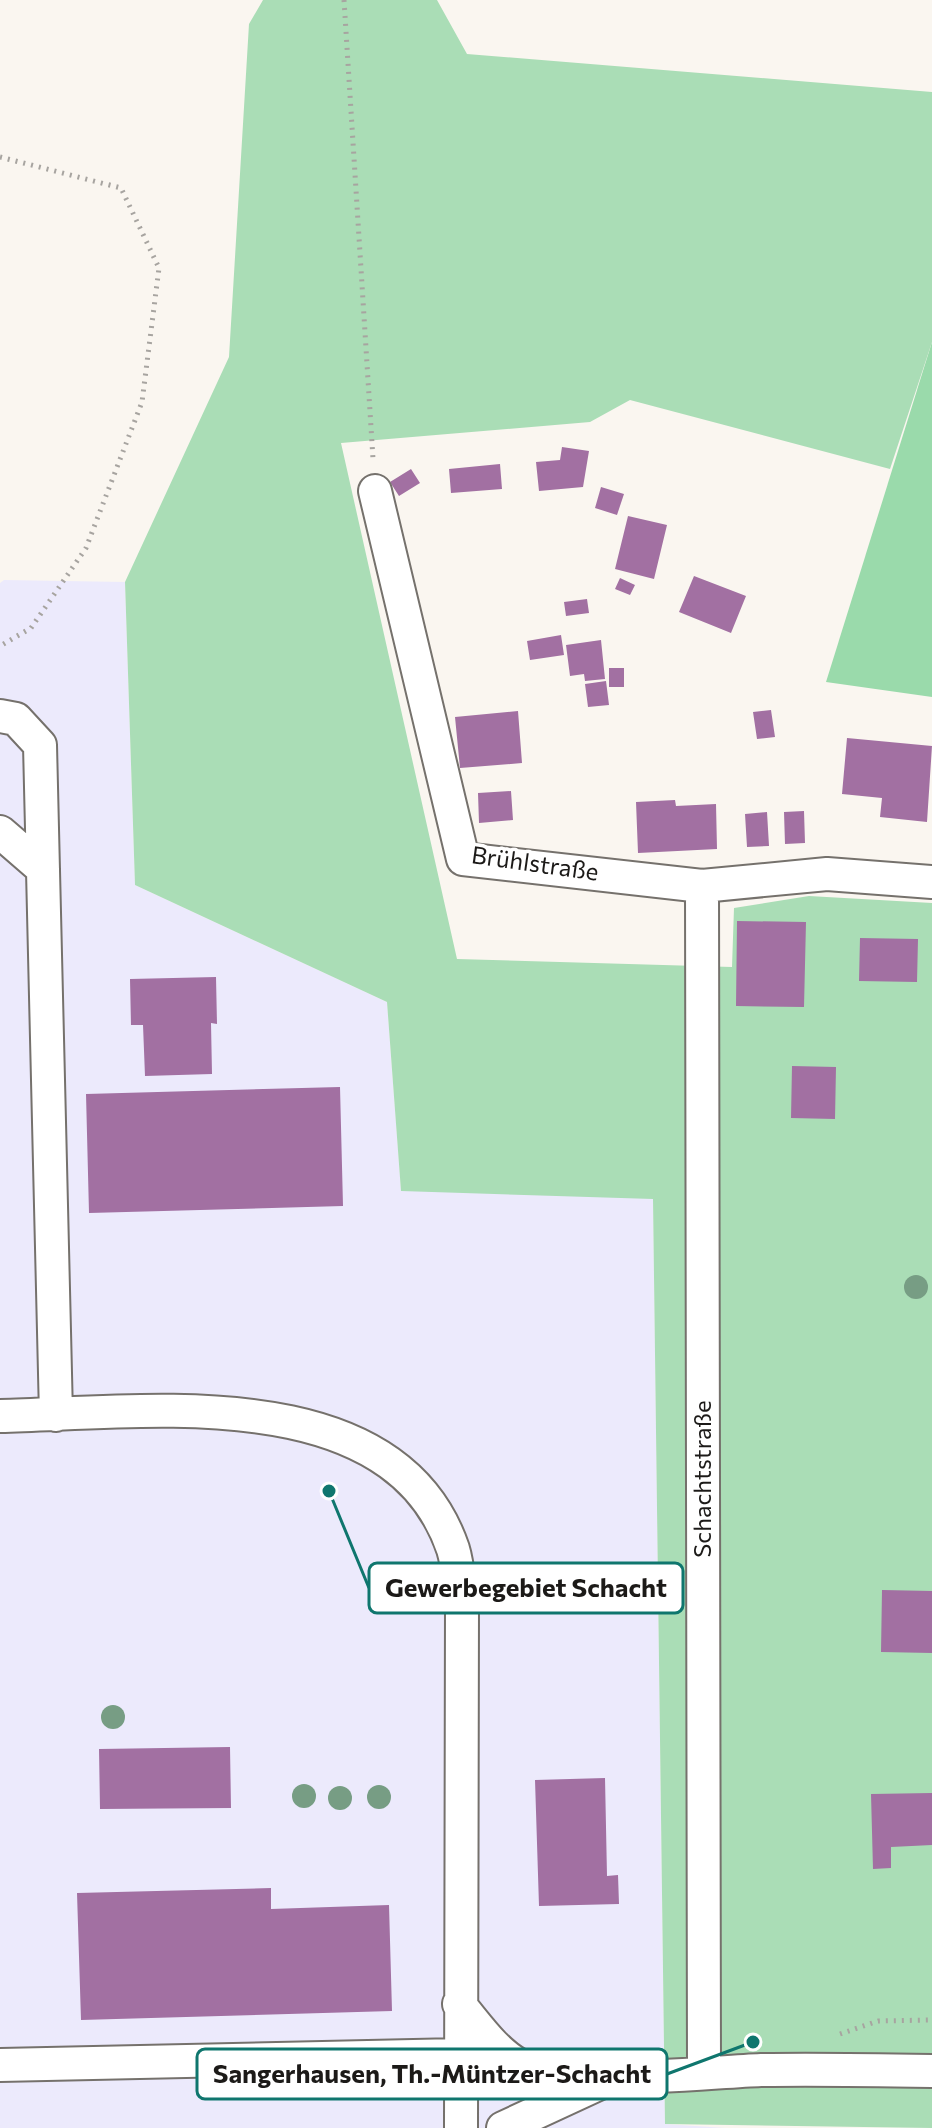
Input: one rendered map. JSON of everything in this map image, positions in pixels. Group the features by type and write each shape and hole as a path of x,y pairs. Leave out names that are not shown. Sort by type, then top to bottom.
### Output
{"street":[{"name":"Brühlstraße","path":"375,491 463,859 702,886 827,874 932,882"},
{"path":"0,716 16,719 40,745 56,1415"},
{"path":"0,832 43,869"},
{"name":"Schachtstraße","path":"702,886 704,2072"},
{"path":"0,1416 234,1411 309,1424 369,1450 421,1492 453,1549 462,1603 461,2128"},
{"path":"459,2004 490,2041 520,2065 550,2073 612,2077 704,2072 932,2071"},
{"path":"0,2065 459,2055"},
{"path":"503,2128 612,2077"}],"path":[{"path":"344,0 375,491"},
{"path":"0,157 121,188 159,268 142,402 86,548 31,628 0,646"}],"shaded area":[{"path":"4,580 125,582 135,885 387,1002 401,1190 653,1198 665,2124 725,2128 0,2128 0,583"}],"green space":[{"path":"263,0 437,0 467,54 932,92 932,342 890,469 630,400 590,422 341,443 457,959 732,967 734,908 809,896 932,903 932,2128 665,2124 653,1199 401,1191 387,1002 135,885 125,582 229,357 249,24"},
{"path":"932,342 932,697 826,682"}],"building":[{"path":"562,447 589,451 583,487 539,491 536,462 560,460"},
{"path":"500,464 502,489 451,493 449,469"},
{"path":"411,469 420,483 399,496 390,482"},
{"path":"601,487 624,494 617,515 595,508"},
{"path":"628,516 667,525 654,579 615,569"},
{"path":"694,576 746,596 731,633 679,612"},
{"path":"620,578 635,585 630,595 615,589"},
{"path":"587,599 589,613 566,616 564,602"},
{"path":"561,635 564,655 530,660 527,641"},
{"path":"601,640 605,679 585,681 584,674 570,676 566,645"},
{"path":"609,668 624,668 624,687 609,687"},
{"path":"606,681 609,705 588,707 585,684"},
{"path":"771,710 775,737 757,739 753,712"},
{"path":"518,711 522,763 460,768 455,717"},
{"path":"847,738 932,746 927,822 880,817 882,798 842,794"},
{"path":"511,791 513,820 479,823 478,793"},
{"path":"675,800 676,806 716,804 717,849 638,853 636,802"},
{"path":"804,811 805,843 785,844 784,812"},
{"path":"767,812 769,846 747,847 745,814"},
{"path":"737,921 806,922 804,1007 736,1006"},
{"path":"860,938 918,939 917,982 859,981"},
{"path":"216,977 217,1024 211,1023 212,1074 145,1076 143,1025 131,1025 130,979"},
{"path":"792,1066 836,1067 835,1119 791,1118"},
{"path":"340,1087 343,1206 89,1213 86,1094"},
{"path":"882,1590 932,1591 932,1653 881,1652"},
{"path":"230,1747 231,1808 100,1809 99,1749"},
{"path":"605,1778 607,1876 618,1875 619,1904 539,1906 535,1780"},
{"path":"932,1793 932,1845 891,1847 891,1868 873,1869 871,1794"},
{"path":"271,1888 271,1909 389,1905 392,2011 81,2020 77,1893"}],"place":[{"name":"Gewerbegebiet Schacht","path":"329,1491"},
{"name":"Sangerhausen, Th.-Müntzer-Schacht","path":"753,2042"}]}
